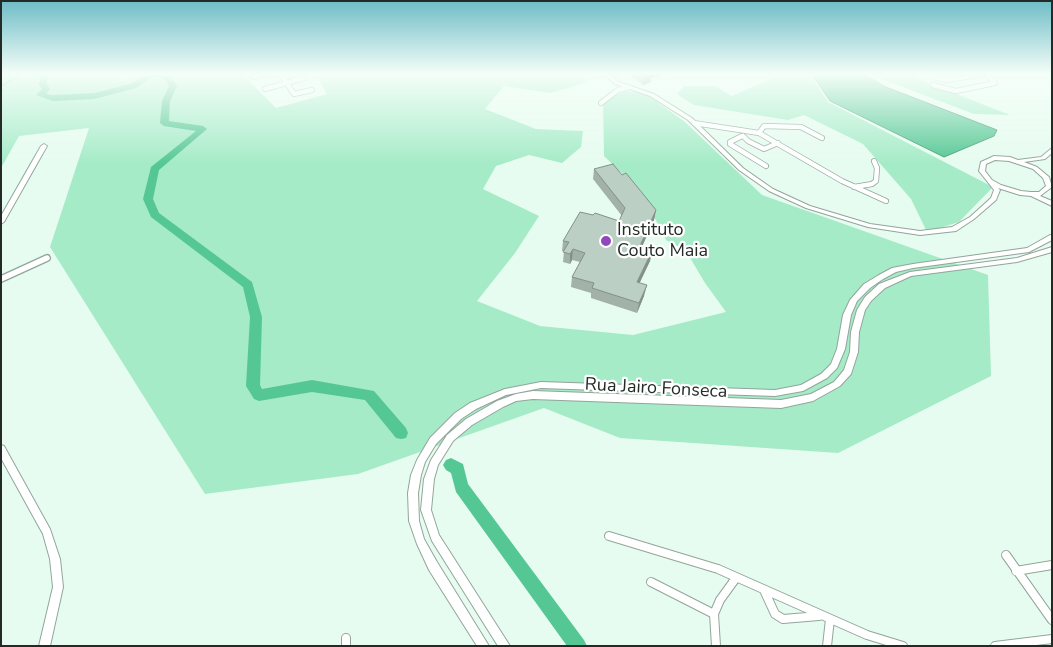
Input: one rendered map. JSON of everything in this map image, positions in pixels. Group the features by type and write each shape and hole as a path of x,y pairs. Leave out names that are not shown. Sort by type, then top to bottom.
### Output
{"main road":[{"path":"664,103 694,123 741,169 771,190 804,205 889,231 920,234 950,231 972,218 994,199 1007,194 1032,194 1046,191 1049,187 1049,182 1042,167 1043,158"},
{"path":"1,222 44,146"},
{"path":"1019,161 1043,158 1052,150"},
{"path":"994,199 997,190 982,171 983,163 994,158 1019,161 1035,168 1049,182"},
{"path":"990,181 1020,193"},
{"path":"1032,194 1052,204"},
{"name":"Rua Jairo Fonseca","path":"484,646 433,566 420,541 414,521 413,493 421,460 426,450 440,433 458,416 473,406 504,392 541,385 775,393 798,389 824,376 834,366 841,349 847,315 854,300 867,286 880,277 894,270 913,266 1029,250 1052,237"},
{"name":"Rua Jairo Fonseca","path":"505,646 435,538 426,510 429,479 434,463 450,438 469,422 508,401 541,394 769,404 788,403 813,398 838,384 848,372 854,352 855,332 861,310 877,290 893,280 910,274 1016,260 1052,249"},
{"path":"1,449 46,532 55,559 58,587 44,646"}],"street":[{"path":"694,123 752,130 854,187 886,201"},
{"path":"759,133 764,126 801,128 822,138"},
{"path":"752,130 730,142 730,144 766,166"},
{"path":"742,136 764,149 778,143"},
{"path":"854,187 872,184 876,181 877,168 874,161"},
{"path":"1,279 47,258"},
{"path":"608,536 718,569 867,635 903,646"},
{"path":"1006,555 1052,620"},
{"path":"1016,571 1052,565"},
{"path":"716,646 714,614 720,600 736,578"},
{"path":"650,582 714,614"},
{"path":"764,590 775,614 782,619 826,617"},
{"path":"826,617 827,646"},
{"path":"995,646 1052,639"}],"shaded area":[{"path":"1,103 271,103 276,108 294,103 490,103 485,109 536,129 583,131 581,147 562,163 529,155 496,166 483,189 539,216 515,253 477,301 540,326 633,335 726,312 705,283 686,251 666,240 642,193 604,156 603,104 659,103 685,122 762,195 988,275 991,376 838,453 620,438 544,408 358,474 205,494 50,247 89,128 19,136 1,168"},
{"path":"691,103 830,103 993,187 959,222 927,232 911,199 863,144 804,115 788,120"},
{"path":"834,103 928,103 997,130 994,136 944,157"},
{"path":"946,103 980,103 1010,115 974,114"}],"building":[{"name":"Instituto Couto Maia","path":"613,164 622,175 626,173 656,210 639,248 652,251 637,282 647,285 639,303 592,288 594,283 572,277 585,253 573,249 570,254 563,252 569,242 563,241 580,212 593,215 595,213 619,221 625,208 594,169"}],"waterway":[{"path":"166,103 164,123 203,129 154,169 148,199 155,215 248,285 256,317 253,386 259,395 312,386 369,395 401,433"},
{"path":"451,465 458,469 461,487 578,646"}],"place":[{"name":"Instituto Couto Maia","path":"606,241"}]}
